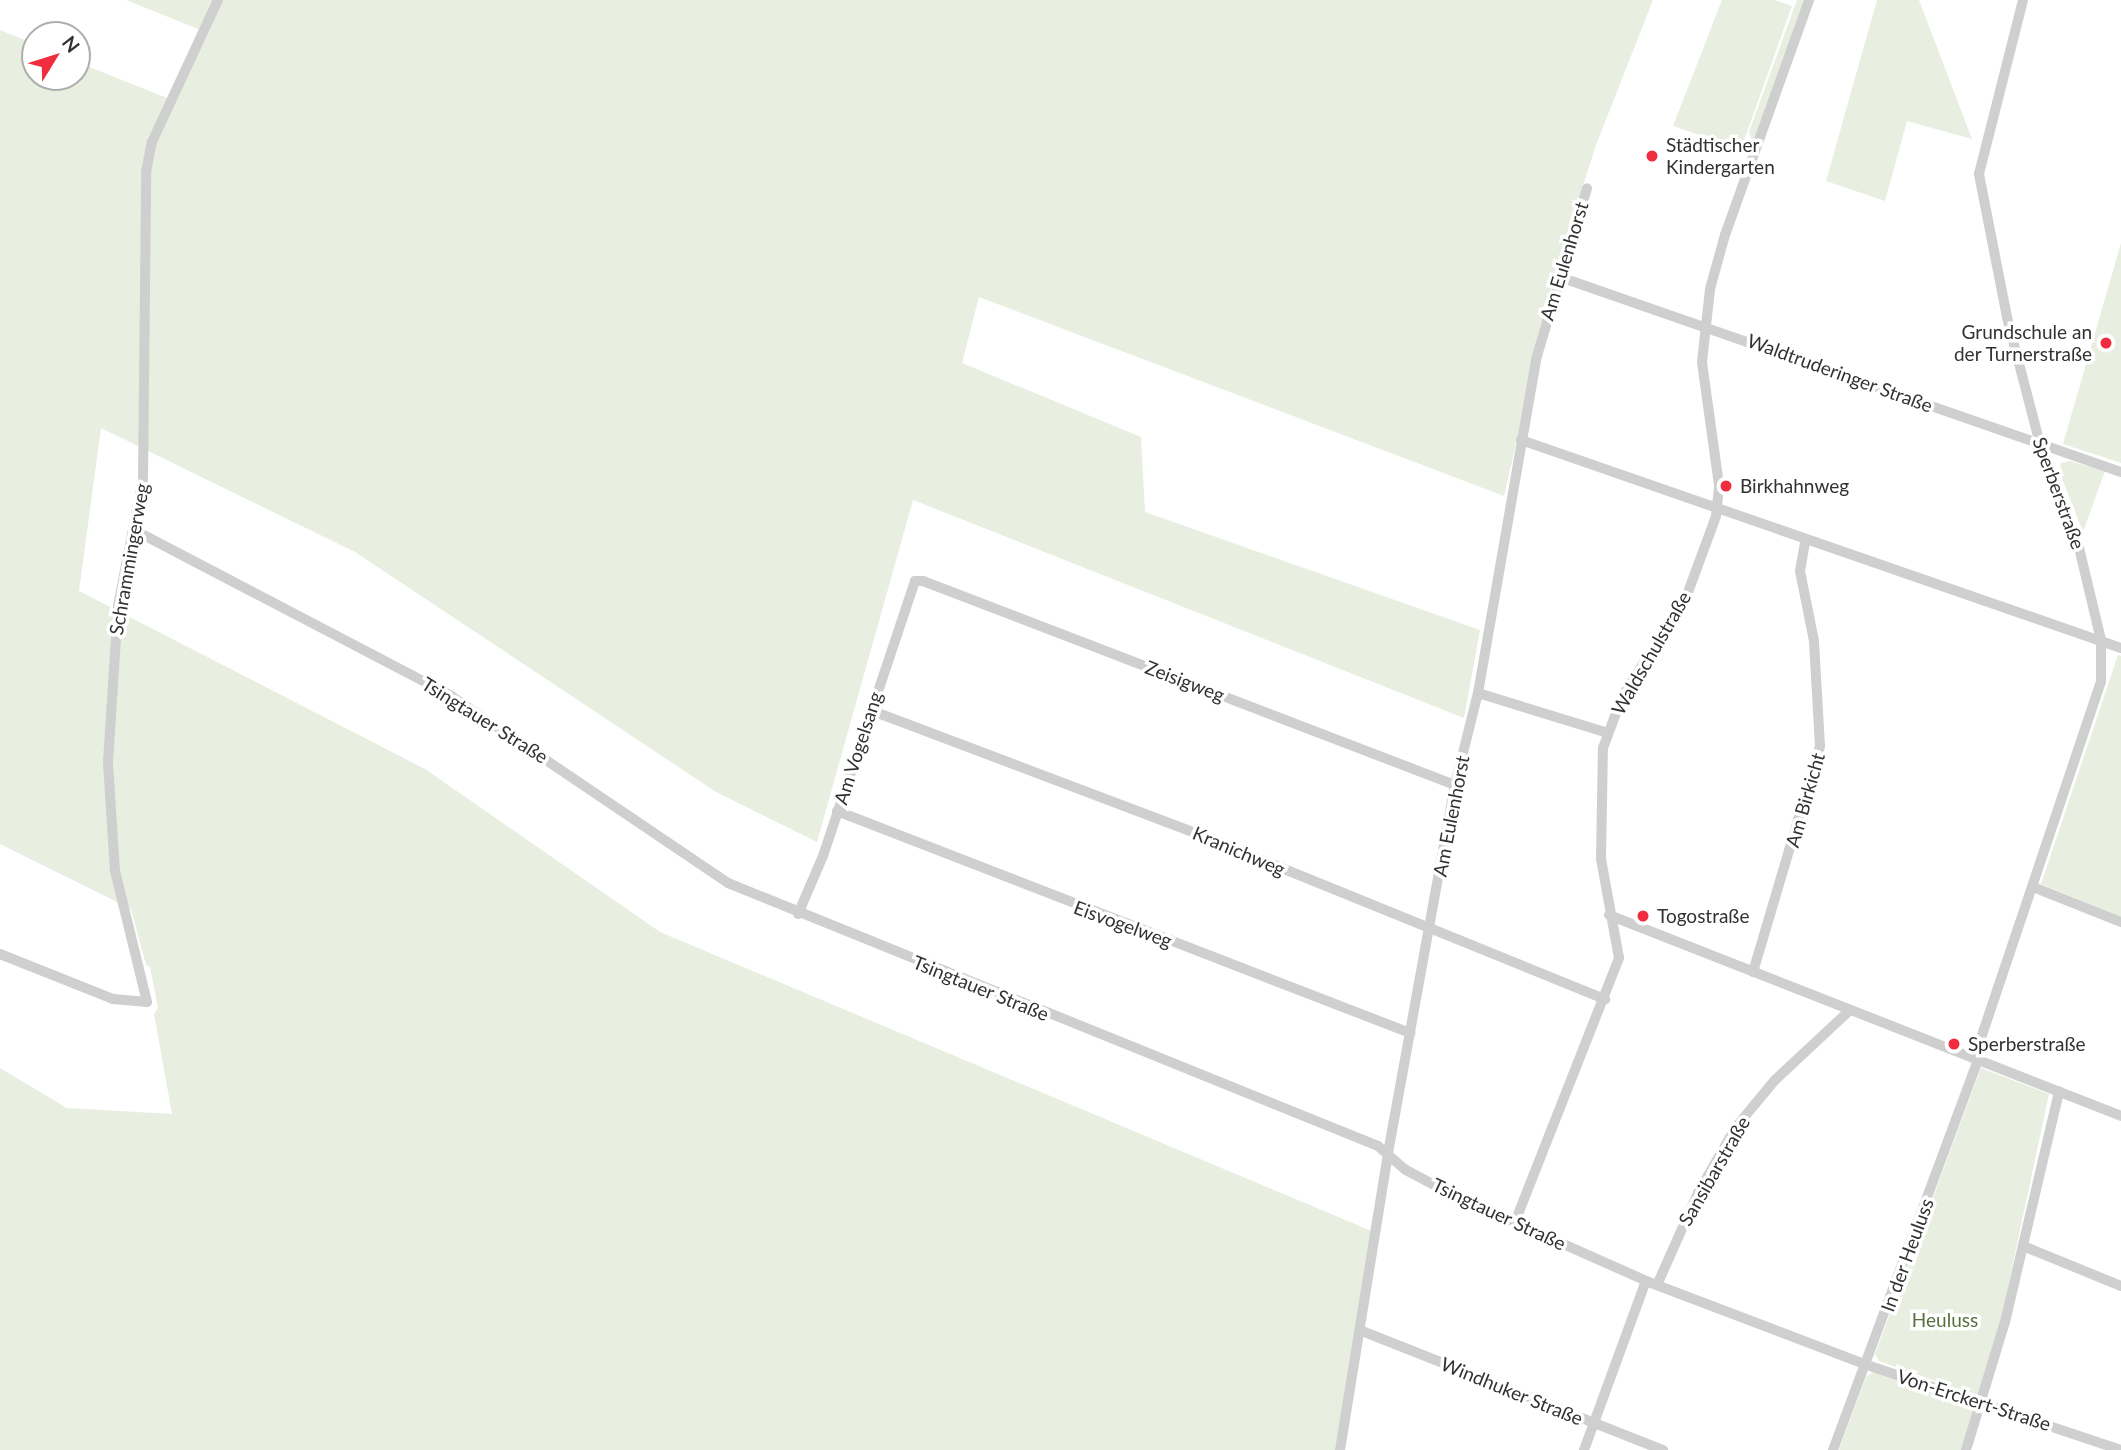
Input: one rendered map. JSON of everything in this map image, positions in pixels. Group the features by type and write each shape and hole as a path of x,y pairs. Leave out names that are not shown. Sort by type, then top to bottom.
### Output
{"street":[{"name":"Schrammingerweg","path":"0,954 113,999 147,1002 115,871 108,809 113,650 136,531 144,468 146,162 218,0"},
{"name":"Waldschulstraße","path":"1515,1222 1619,958 1609,915 1599,820 1608,733 1630,683 1687,595 1718,508 1719,485 1704,392 1705,324 1725,235 1809,0"},
{"name":"Sperberstraße","path":"1978,1060 1978,1047 2101,681 2101,640 2079,548 2040,444 2007,317 1979,174 2023,0"},
{"name":"Am Eulenhorst","path":"1340,1450 1362,1331 1388,1153 1455,785 1478,693 1521,440 1558,276 1587,188"},
{"name":"Waldtruderinger Straße","path":"1558,276 1705,324 2121,472"},
{"path":"1521,440 1718,508 1805,542 2121,648"},
{"name":"Tsingtauer Straße","path":"136,531 451,696 728,883 798,914 1388,1153 1406,1170 1657,1285 1867,1365"},
{"name":"Am Birkicht","path":"1753,972 1820,747 1814,641 1800,571 1805,542"},
{"name":"Am Vogelsang","path":"798,914 837,811 915,581"},
{"name":"Zeisigweg","path":"915,581 923,581 1455,785"},
{"path":"1478,693 1608,733"},
{"name":"Kranichweg","path":"870,710 1181,827 1429,931 1605,999"},
{"name":"Eisvogelweg","path":"837,811 1410,1033"},
{"path":"2033,887 2121,922"},
{"path":"1609,915 1849,1012 2121,1115"},
{"name":"Sansibarstraße","path":"1657,1285 1698,1193 1736,1127 1775,1080 1849,1012"},
{"name":"In der Heuluss","path":"1833,1450 1867,1365 1978,1060"},
{"path":"1966,1450 1982,1403 2023,1246 2059,1091"},
{"path":"2023,1246 2121,1286"},
{"path":"1584,1450 1591,1423 1646,1280"},
{"name":"Windhuker Straße","path":"1362,1331 1663,1450"},
{"name":"Von-Erckert-Straße","path":"1867,1365 2121,1450"}],"green space":[{"path":"126,0 1653,0 1596,145 1554,277 1504,496 979,297 962,363 1141,437 1145,512 1480,630 1464,718 913,500 817,842 716,792 355,552 101,428 79,591 425,769 660,932 1374,1232 1335,1450 0,1450 0,1068 67,1108 172,1114 154,1014 158,1008 150,967 146,965 131,909 0,844 0,30 21,38 21,91 91,91 91,68 167,98 208,33"},
{"path":"1722,0 1775,0 1792,6 1741,149 1673,126"},
{"path":"1797,0 1809,0 1755,153 1749,132"},
{"path":"1877,0 1919,0 1972,139 1907,121 1885,201 1826,181"},
{"name":"Grundschule an der Turnerstraße","path":"2121,243 2121,463 2063,444"},
{"path":"2070,461 2105,471 2083,532 2059,471 2061,463"},
{"path":"2118,655 2121,656 2121,917 2041,884"},
{"name":"Heuluss","path":"1981,1068 2049,1094 2000,1324 1979,1394 1975,1395 1879,1361 1875,1354"},
{"name":"Heuluss","path":"1873,1372 1974,1407 1961,1450 1839,1450 1866,1377"}],"place":[{"name":"Städtischer Kindergarten","path":"1652,156"},
{"name":"Grundschule an der Turnerstraße","path":"2106,343"},
{"name":"Birkhahnweg","path":"1726,486"},
{"name":"Togostraße","path":"1643,916"},
{"name":"Sperberstraße","path":"1954,1044"}]}
